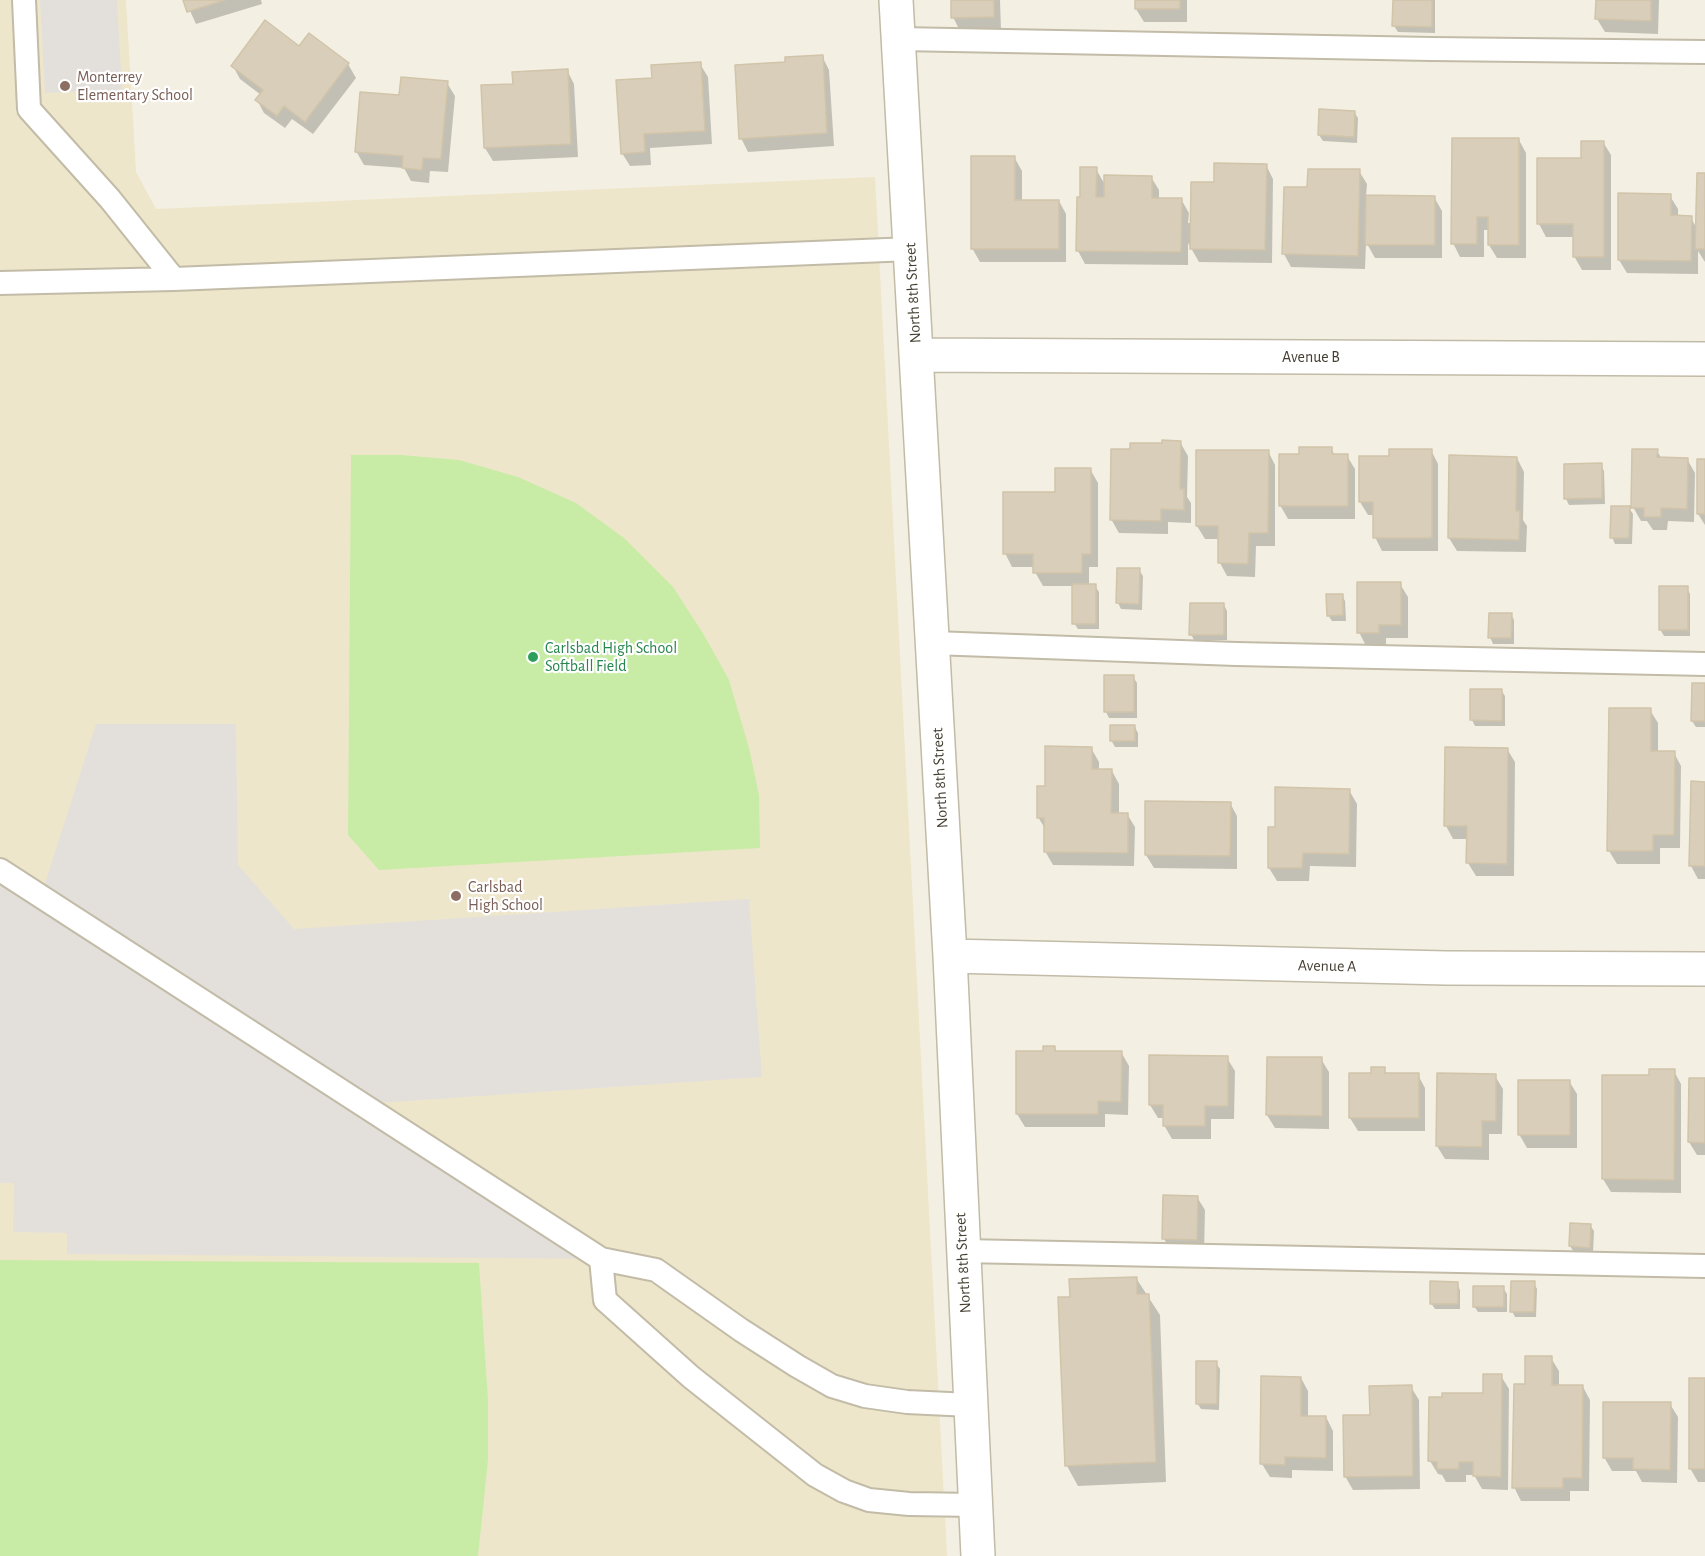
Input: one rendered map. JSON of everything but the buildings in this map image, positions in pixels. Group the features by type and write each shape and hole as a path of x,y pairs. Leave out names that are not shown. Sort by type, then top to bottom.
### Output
{"street":[{"name":"North 8th Street","path":"896,0 950,956 978,1556"},
{"name":"Avenue B","path":"916,355 1705,359"},
{"name":"Avenue A","path":"950,956 1446,969 1705,969"}],"lane":[{"path":"24,0 29,109 110,199 174,279"},
{"path":"899,39 1705,52"},
{"path":"0,284 910,249"},
{"path":"933,643 1236,654 1705,664"},
{"path":"0,870 601,1259 656,1270 760,1342 832,1386 865,1396 907,1402 970,1405"},
{"path":"963,1251 1705,1266"},
{"path":"601,1259 604,1300 692,1377 815,1475 844,1491 869,1500 909,1504 976,1505"}],"shaded area":[{"name":"Carlsbad High School","path":"0,0 126,0 136,172 156,209 875,177 947,1556 0,1556"},
{"path":"40,0 117,0 122,90 45,93"},
{"path":"96,724 236,724 238,865 294,929 749,899 762,1077 362,1104 601,1259 67,1254 67,1233 13,1232 14,1183 0,1183 0,870 41,896"}],"green space":[{"name":"Carlsbad High School Softball Field","path":"351,455 401,455 459,460 518,477 576,503 624,538 673,587 729,680 749,748 759,795 760,848 379,870 348,835"},
{"path":"0,1260 479,1263 488,1400 488,1460 478,1556 0,1556"}],"place":[{"name":"Monterrey Elementary School","path":"65,86"},
{"name":"Carlsbad High School Softball Field","path":"533,657"},
{"name":"Carlsbad High School","path":"456,896"}]}
